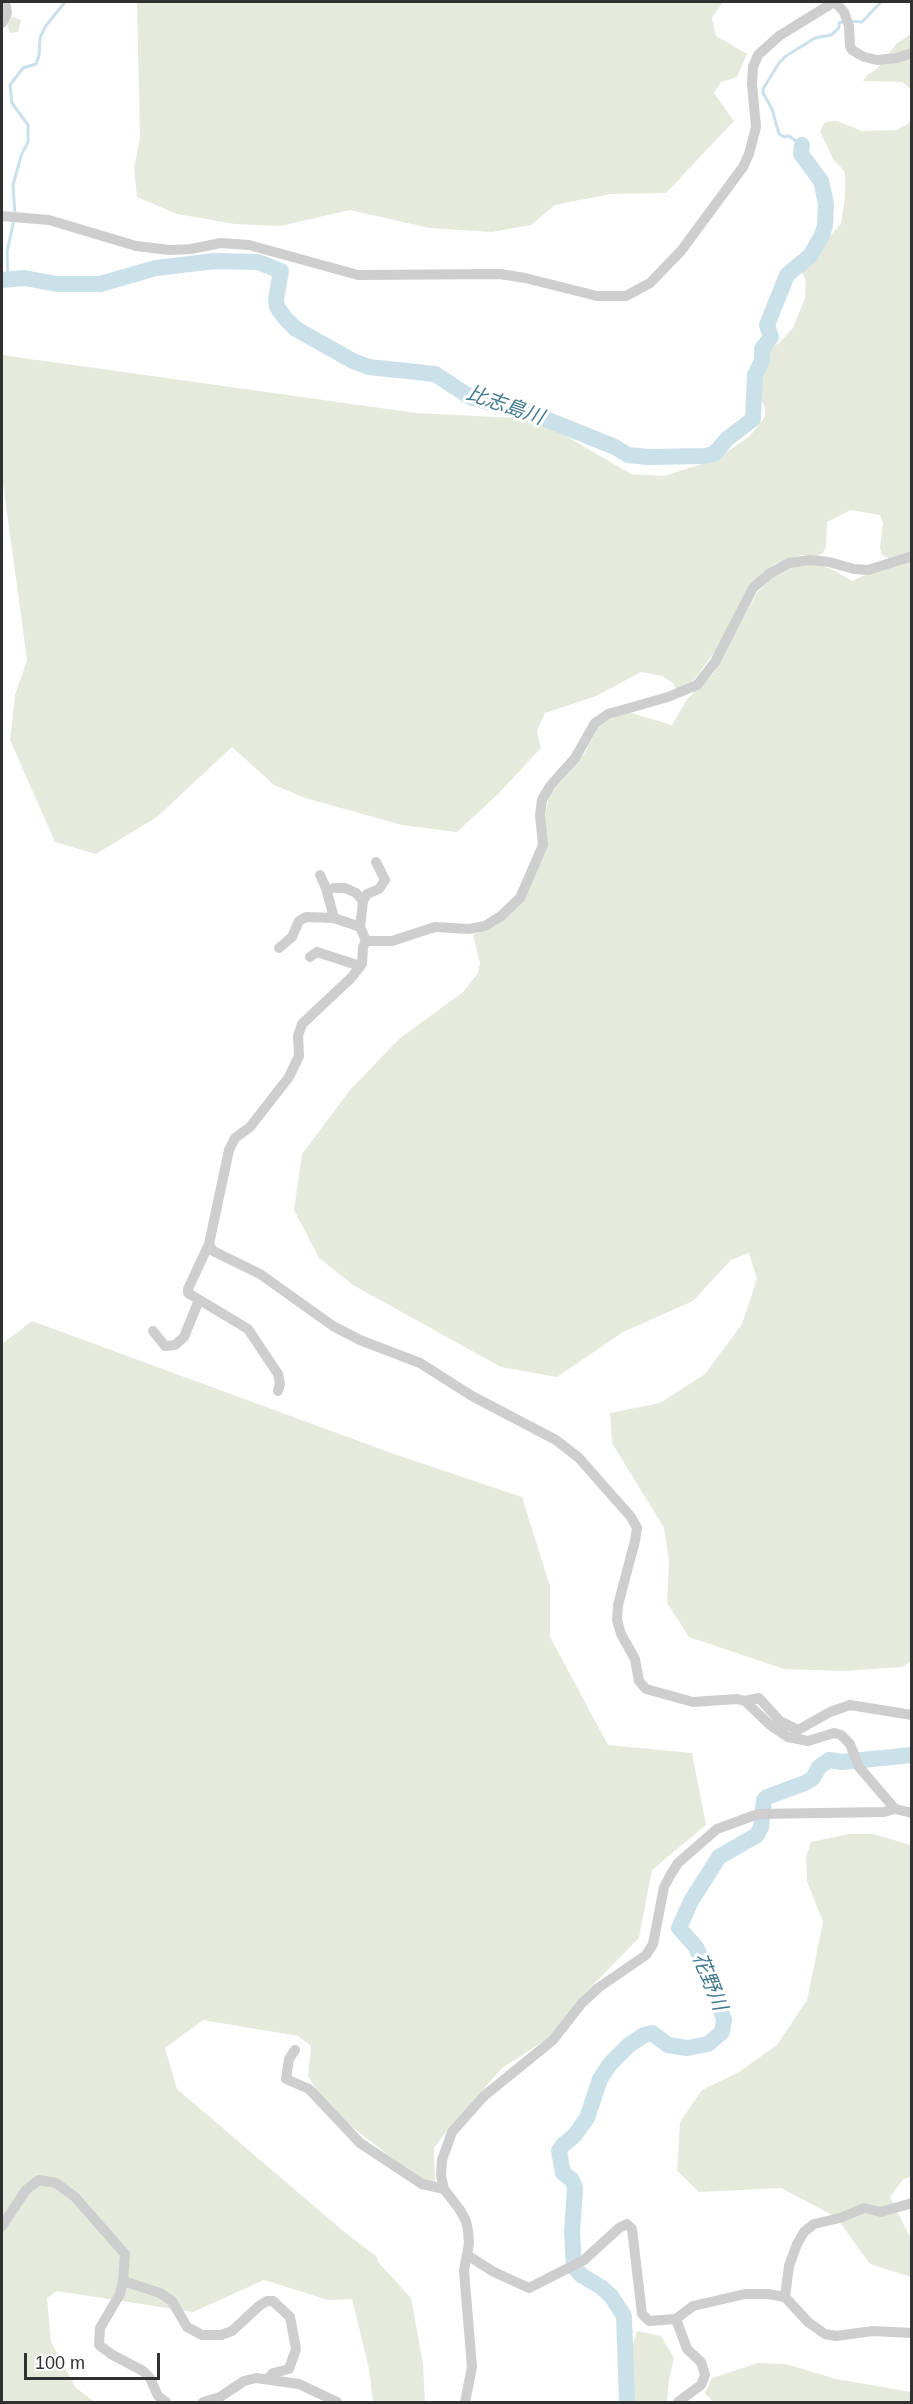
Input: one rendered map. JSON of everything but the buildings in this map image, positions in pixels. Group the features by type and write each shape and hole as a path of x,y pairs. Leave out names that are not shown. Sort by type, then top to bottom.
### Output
{"street":[{"path":"2,23 7,13 5,2"},
{"path":"10,217 49,220 136,246 170,250 191,249 221,243 249,245 358,275 500,274 597,296 626,296 650,284 681,251 743,167 752,148 756,127 752,84 753,67 758,55 773,40 834,2 844,12 852,50 864,57 877,60 897,58 912,53"},
{"path":"366,941 392,941 435,927 469,929 485,926 501,916 520,898 543,845 540,815 542,800 550,786 575,758 595,723 608,714 668,697 697,685 715,662 753,588 768,574 789,563 800,562 829,562 854,569 868,570 912,556"},
{"path":"278,1391 280,1384 278,1374 248,1329 199,1300 189,1293 188,1289 209,1244 211,1226 220,1199 225,1163 235,1138 250,1127 289,1077 299,1056 298,1036 302,1024 351,978 360,966 366,941 360,927 363,901 367,894 379,889 385,880 376,862"},
{"path":"320,875 334,918"},
{"path":"334,888 345,888 356,893 363,901"},
{"path":"279,948 292,937 299,921 306,917 334,918 360,927"},
{"path":"310,957 317,952 360,966"},
{"path":"209,1244 213,1251 260,1274 307,1310 341,1331 420,1363 472,1396 569,1448 631,1517 637,1528 636,1541 618,1605 617,1620 621,1634 635,1659 639,1681 646,1689 693,1702 737,1699 745,1701 759,1698 780,1721 798,1730 830,1712 850,1705 912,1715"},
{"path":"153,1331 165,1346 175,1346 184,1337 199,1300"},
{"path":"745,1701 770,1725 788,1737 808,1741 834,1733 846,1740 859,1767 895,1809"},
{"path":"465,2403 472,2367 464,2271 467,2255 466,2221 444,2189 441,2176 442,2160 452,2132 484,2097 553,2040 582,2003 598,1988 646,1955 653,1944 664,1887 678,1863 717,1829 758,1814 884,1812 895,1809 912,1814"},
{"path":"296,2050 289,2060 286,2079 309,2089 360,2143 422,2184 444,2189"},
{"path":"2,2226 32,2184 39,2180 56,2183 75,2197 125,2254 120,2294 100,2328 99,2345 143,2371 150,2378 158,2396 166,2403"},
{"path":"785,2297 789,2266 797,2244 804,2232 814,2224 840,2218 864,2208 881,2212 912,2203"},
{"path":"467,2255 494,2272 529,2288 584,2260 619,2228 627,2224 632,2229 642,2314 649,2321 676,2319 693,2306 745,2294 768,2294 785,2297 808,2322 825,2334 836,2336 873,2331 912,2333"},
{"path":"123,2282 138,2284 172,2301 187,2327 202,2335 221,2335 232,2331 259,2306 267,2301 273,2301 290,2317 296,2349 289,2369 273,2373 268,2379"},
{"path":"676,2319 687,2349 701,2362 705,2375 701,2385 678,2403"},
{"path":"203,2403 220,2397 244,2381 268,2379 299,2384 337,2403"}],"shaded area":[{"path":"137,2 723,2 712,18 716,36 747,54 737,77 721,82 714,93 734,121 666,193 611,194 555,205 531,225 492,232 429,228 350,210 280,226 235,224 177,214 137,197 134,169 140,138"},
{"path":"10,16 21,20 18,32 10,33 7,24"},
{"path":"911,34 911,89 902,82 863,81 867,75 876,70 896,44"},
{"path":"911,115 911,551 889,558 882,555 880,547 883,523 880,515 851,510 827,522 826,547 823,553 817,556 802,555 775,564 761,575 716,650 693,681 676,690 673,683 662,676 641,672 596,696 545,713 537,731 541,748 498,794 457,832 402,825 305,798 274,785 232,747 157,817 96,854 55,842 10,740 15,695 27,660 2,476 2,355 416,413 537,419 631,474 664,476 715,460 750,436 765,417 765,408 760,396 750,386 750,374 755,359 779,343 793,328 805,298 806,281 801,270 801,259 809,247 826,240 841,224 845,197 845,172 833,159 820,131 825,122 837,121 862,131 897,130 909,123"},
{"path":"911,561 911,1662 902,1667 843,1671 784,1669 689,1637 667,1603 669,1561 664,1528 612,1443 610,1413 660,1403 705,1374 742,1324 757,1279 749,1253 731,1260 693,1301 623,1332 557,1377 501,1367 353,1285 319,1258 294,1210 302,1154 350,1090 399,1039 463,992 478,973 480,963 473,935 495,926 513,911 547,839 545,817 549,796 584,754 599,726 609,719 628,712 672,725 688,698 713,674 757,593 768,580 781,571 800,565 814,564 832,569 852,581 872,572"},
{"path":"32,1321 394,1454 522,1497 550,1586 550,1637 608,1745 692,1753 706,1825 652,1870 639,1938 578,2000 553,2035 502,2068 446,2132 434,2148 435,2184 420,2180 328,2108 308,2076 311,2046 298,2036 203,2020 165,2048 177,2089 342,2230 377,2257 378,2262 411,2298 423,2363 425,2402 373,2402 369,2369 352,2299 328,2300 264,2280 193,2312 57,2291 47,2298 51,2342 76,2388 95,2402 2,2402 2,1344"},
{"path":"849,1834 873,1834 911,1845 911,2177 903,2179 890,2197 911,2239 911,2277 870,2264 836,2217 781,2188 699,2192 677,2171 680,2122 702,2090 739,2072 777,2045 807,2000 823,1922 807,1881 806,1857 811,1842"},
{"path":"637,2331 661,2336 674,2358 667,2402 634,2402 632,2347"},
{"path":"758,2363 786,2364 836,2379 911,2392 911,2402 713,2402 705,2393 712,2378"}],"waterway":[{"path":"15,214 13,185 21,156 28,142 28,125 12,103 10,85 23,68 36,64 40,38 45,27 65,2"},
{"path":"850,21 862,22 881,2"},
{"path":"802,145 789,136 784,137 779,134 763,89 786,56 815,38 831,35 839,28 839,23 843,22"},
{"name":"比志島川","path":"2,280 24,278 57,284 100,284 156,268 215,261 258,262 281,271 276,299 277,307 285,318 296,329 353,361 369,367 435,374 470,397 543,418 615,447 628,455 704,456 714,454 727,439 753,419 755,375 762,361 762,349 771,337 767,325 787,275 810,256 825,226 826,204 821,181 801,154 802,145"},
{"path":"8,278 7,252 14,220"},
{"name":"花野川","path":"627,2402 624,2316 611,2296 581,2275 574,2267 572,2231 575,2188 572,2180 563,2173 559,2151 587,2118 600,2079 610,2064 629,2045 644,2035 652,2033 668,2045 687,2048 708,2044 722,2032 724,2020 712,1984 696,1947 679,1928 691,1901 719,1857 757,1835 761,1827 764,1800 805,1783 813,1778 819,1767 829,1760 842,1762 912,1755"}]}
